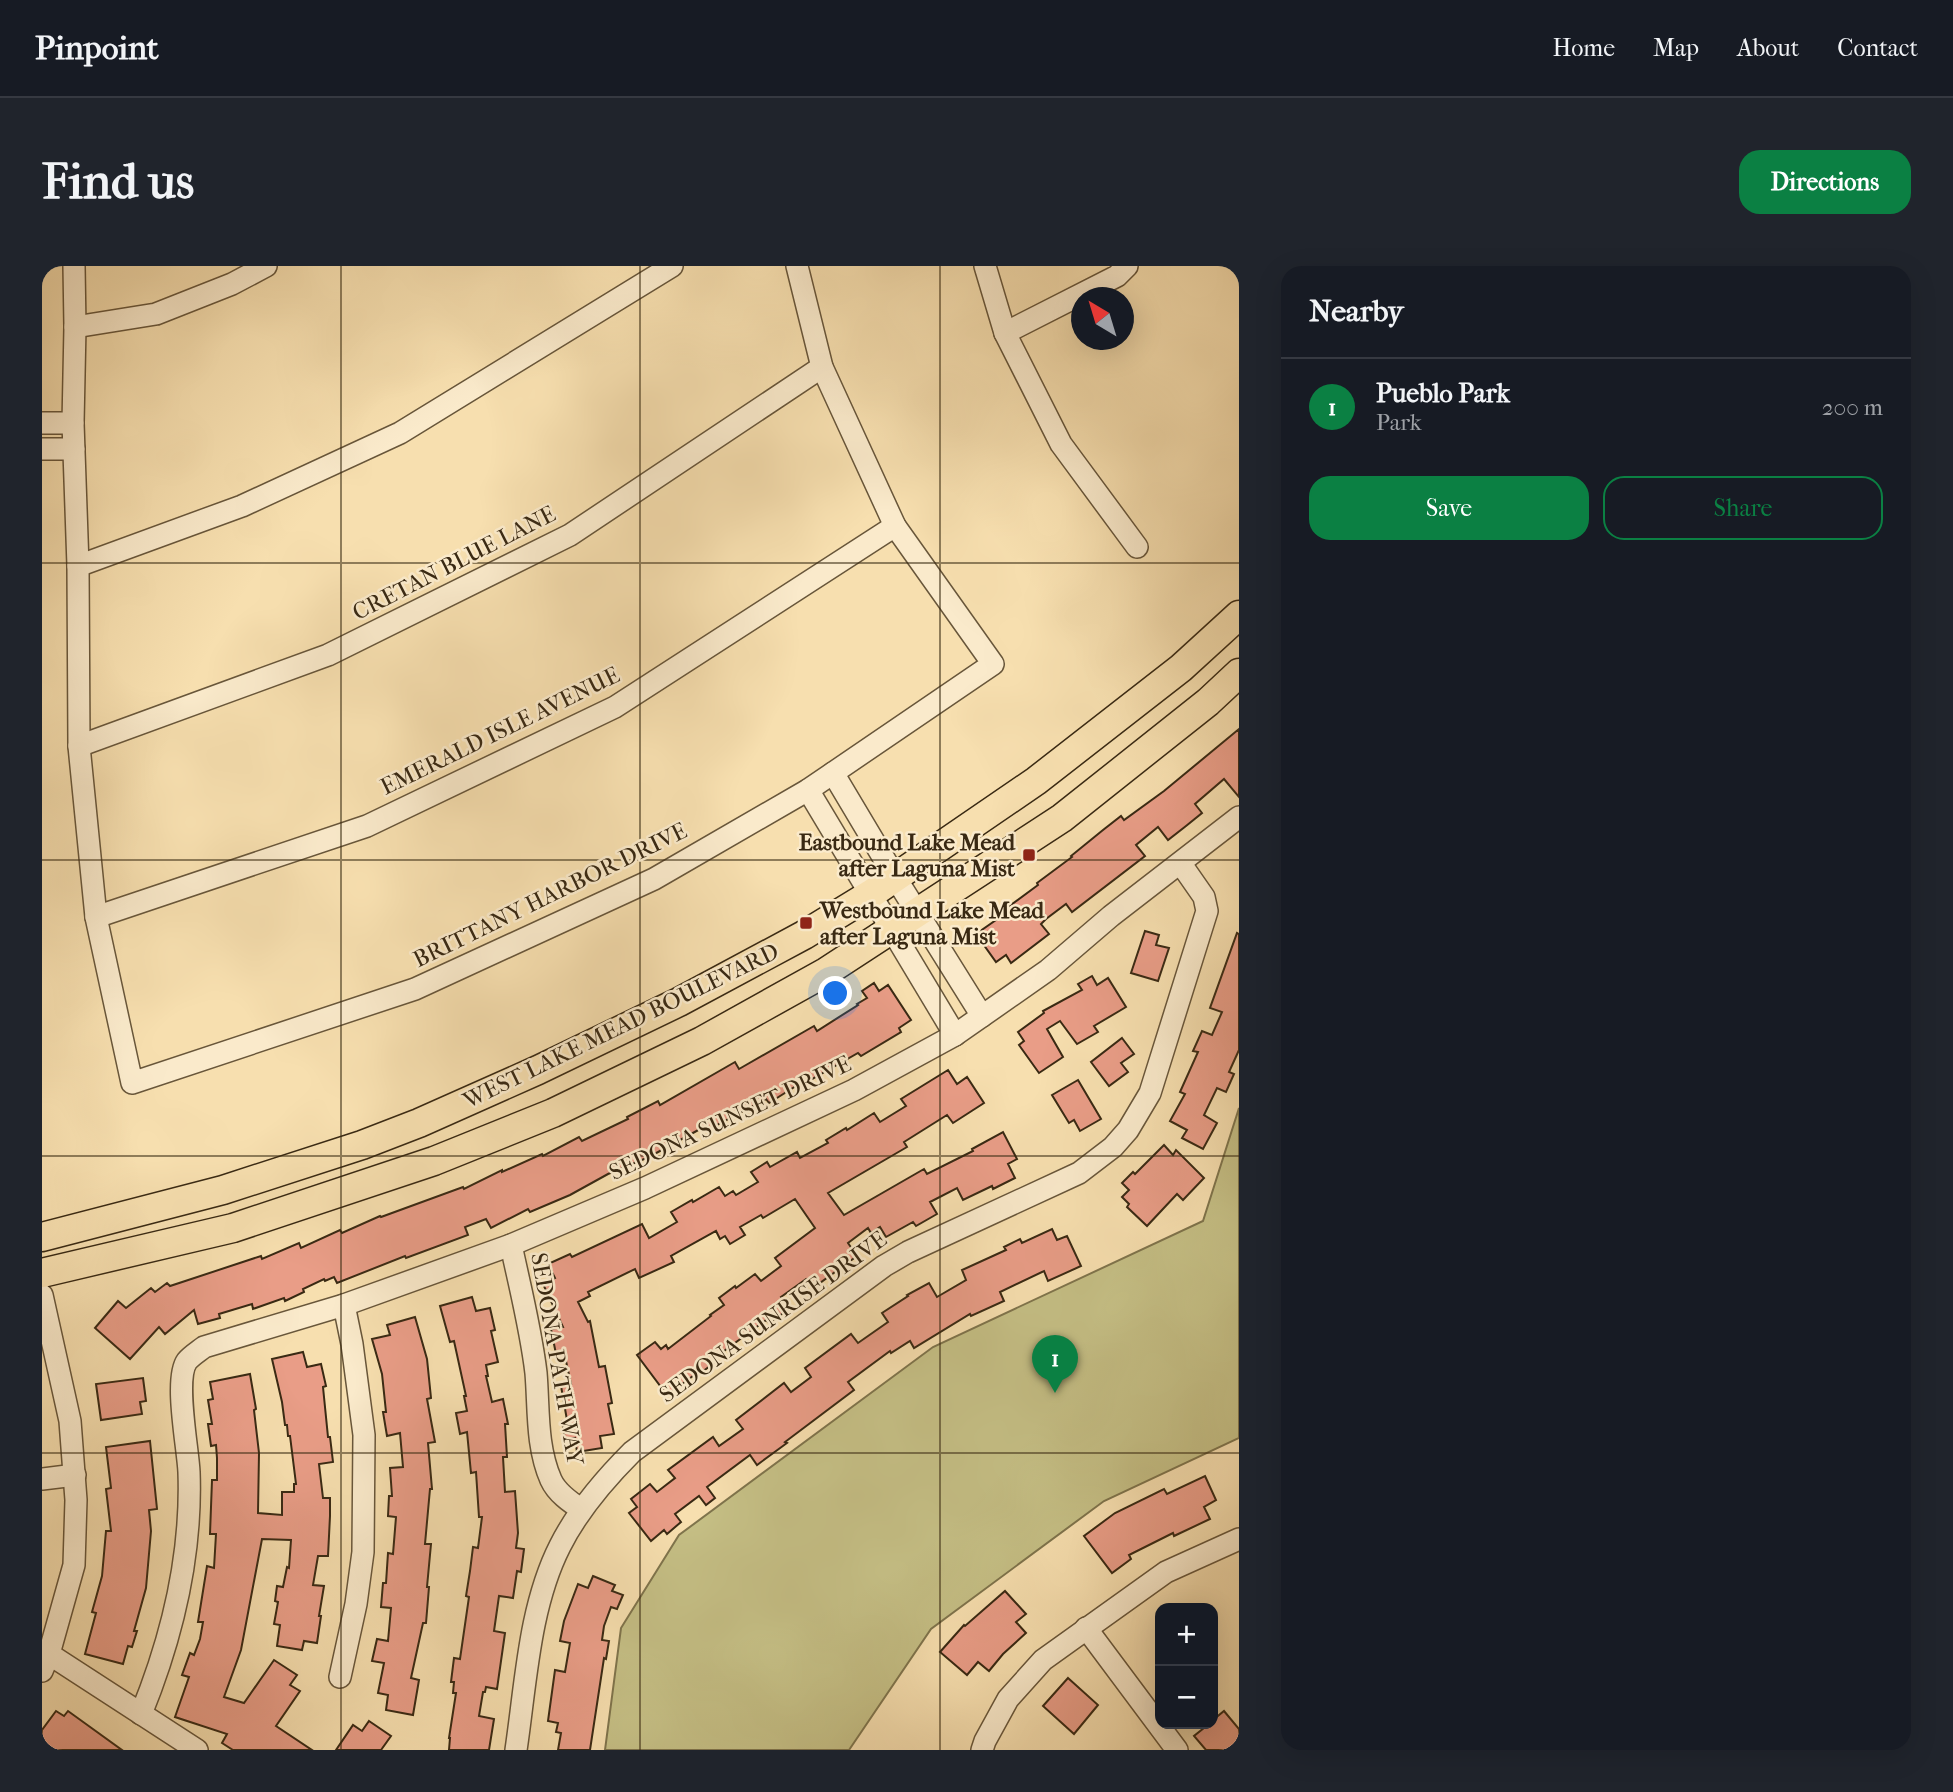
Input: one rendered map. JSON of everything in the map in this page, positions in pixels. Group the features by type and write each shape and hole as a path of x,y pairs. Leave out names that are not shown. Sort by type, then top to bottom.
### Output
{"main road":[{"name":"WEST LAKE MEAD BOULEVARD","path":"42,1237 155,1209 283,1172 362,1145 419,1123 538,1070 679,1002 804,935 871,894 1036,781 1181,668 1239,615"},
{"name":"WEST LAKE MEAD BOULEVARD","path":"42,1273 233,1228 434,1161 552,1113 702,1041 826,972 1062,818 1208,702 1239,673"}],"street":[{"path":"74,266 73,423 78,566 79,746 96,917"},
{"path":"75,327 156,314 232,284 266,266"},
{"path":"78,566 242,506 400,433 673,266"},
{"path":"797,266 822,368 895,526"},
{"path":"985,266 1005,333 1061,444 1137,547"},
{"path":"1005,333 1117,276 1128,266"},
{"name":"CRETAN BLUE LANE","path":"79,746 328,655 570,535 822,368"},
{"path":"42,423 73,423"},
{"path":"42,449 74,449"},
{"name":"BRITTANY HARBOR DRIVE","path":"96,917 132,1083 415,989 654,879 808,790 993,664 895,526"},
{"name":"EMERALD ISLE AVENUE","path":"96,917 367,825 615,707 895,526"},
{"path":"833,774 982,1016"},
{"path":"808,790 955,1035"},
{"name":"SEDONA SUNSET DRIVE","path":"141,1714 163,1652 179,1591 188,1512 189,1472 181,1378 187,1361 204,1347 344,1306 511,1245 646,1188 854,1090 955,1035 1048,970 1111,916 1239,817"},
{"name":"SEDONA SUNRISE DRIVE","path":"516,1750 536,1615 545,1583 560,1546 581,1510 606,1478 632,1452 884,1266 908,1252 1079,1173 1113,1147 1128,1130 1150,1093 1207,911 1204,897 1181,864"},
{"name":"SEDONA PATH WAY","path":"511,1245 534,1360 542,1452 552,1482 566,1499 581,1510"},
{"path":"42,1295 70,1421 75,1475 74,1566 45,1662 141,1714 197,1750"},
{"path":"340,1677 356,1604 363,1552 364,1474 364,1434 344,1306"},
{"path":"42,1479 75,1475"},
{"path":"982,1750 1008,1699 1043,1660 1166,1572 1239,1539"},
{"path":"1086,1628 1177,1750"}],"shaded area":[{"path":"1239,1108 1239,1438 1104,1501 931,1629 849,1750 605,1750 621,1628 679,1535 933,1347 1203,1221"}],"building":[{"path":"1239,729 1239,797 1224,779 1195,804 1202,813 1186,826 1168,840 1158,827 1136,845 1145,856 1072,912 1066,904 1046,919 1041,924 1049,934 1011,963 1006,955 996,962 976,934 1006,913 1004,910 1103,830 1121,816 1124,820 1164,791"},
{"path":"1145,931 1159,935 1156,945 1169,948 1158,981 1131,973"},
{"path":"1237,933 1239,1050 1229,1072 1234,1074 1226,1092 1217,1088 1204,1115 1217,1123 1203,1149 1182,1138 1187,1130 1170,1121 1185,1094 1180,1092 1198,1052 1193,1051 1202,1031 1212,1035 1222,1012 1210,1008"},
{"path":"1092,976 1097,985 1108,978 1126,1007 1094,1026 1098,1032 1077,1044 1060,1021 1047,1029 1063,1057 1039,1073 1019,1045 1024,1041 1018,1032 1044,1013 1043,1011 1082,990 1078,984"},
{"path":"874,983 879,991 888,985 911,1020 899,1028 901,1032 861,1056 858,1053 805,1083 804,1081 769,1103 766,1099 704,1132 702,1128 570,1195 530,1212 528,1209 491,1228 486,1219 465,1227 468,1235 337,1283 334,1277 325,1281 324,1279 285,1301 284,1298 253,1309 252,1304 198,1324 194,1310 165,1334 159,1327 130,1359 95,1328 118,1301 126,1308 151,1288 155,1292 167,1283 170,1286 261,1256 262,1259 299,1243 301,1248 340,1230 342,1233 380,1216 463,1187 464,1189 502,1170 542,1154 543,1156 579,1137 582,1141 658,1101 660,1105 735,1062 739,1069 814,1026 817,1031 867,998 862,991"},
{"path":"1122,1038 1134,1054 1121,1063 1128,1072 1109,1086 1091,1062"},
{"path":"948,1070 957,1084 967,1077 984,1103 953,1123 947,1115 904,1142 907,1147 828,1193 844,1215 924,1169 927,1174 973,1151 972,1149 1003,1132 1017,1159 1008,1164 1015,1178 963,1200 957,1188 930,1202 937,1214 916,1226 913,1222 886,1237 880,1227 871,1233 868,1228 848,1243 857,1256 813,1288 806,1279 781,1297 789,1309 769,1323 766,1320 716,1357 718,1360 667,1395 637,1355 655,1342 661,1349 666,1345 668,1349 724,1305 719,1298 735,1286 736,1288 755,1274 761,1281 781,1266 775,1258 815,1228 795,1199 763,1218 761,1215 740,1227 745,1235 730,1244 725,1236 720,1239 716,1231 671,1256 674,1262 639,1278 635,1269 588,1292 590,1296 578,1302 588,1322 590,1321 599,1367 605,1366 614,1434 600,1436 602,1448 577,1452 575,1438 565,1440 562,1421 567,1420 561,1386 571,1384 564,1352 556,1354 551,1329 563,1327 543,1284 555,1278 548,1264 570,1254 572,1257 642,1224 649,1238 677,1222 671,1212 692,1200 693,1202 719,1187 725,1196 733,1191 736,1195 758,1182 751,1172 767,1162 770,1167 797,1152 800,1158 874,1113 880,1122 906,1106 901,1099"},
{"path":"1078,1080 1101,1119 1080,1131 1074,1120 1069,1123 1052,1095"},
{"path":"1164,1145 1173,1155 1176,1150 1204,1178 1183,1200 1177,1194 1147,1226 1127,1207 1129,1204 1122,1197 1129,1190 1122,1183"},
{"path":"1052,1229 1057,1240 1067,1236 1081,1266 1048,1281 1044,1271 1000,1292 1004,1301 971,1316 970,1314 914,1348 910,1341 891,1353 890,1351 848,1382 854,1390 785,1442 787,1443 757,1465 750,1455 707,1487 715,1498 706,1505 699,1496 675,1514 681,1522 667,1534 664,1530 651,1541 629,1513 637,1507 631,1499 650,1484 657,1492 675,1478 668,1470 713,1437 719,1446 743,1429 736,1420 784,1383 791,1392 811,1377 805,1368 851,1334 858,1343 888,1322 882,1313 907,1295 929,1283 937,1297 966,1280 962,1270 1006,1250 1004,1247 1020,1239 1022,1243"},
{"path":"472,1297 476,1311 490,1308 495,1330 491,1331 498,1362 486,1365 486,1376 492,1402 503,1399 508,1424 505,1424 507,1457 503,1457 505,1492 515,1491 518,1533 516,1548 524,1549 521,1572 517,1571 513,1598 499,1596 494,1631 505,1633 497,1689 486,1687 479,1716 494,1719 489,1750 449,1750 456,1693 453,1693 454,1682 451,1682 454,1658 460,1659 473,1547 478,1548 482,1517 479,1517 476,1472 471,1473 467,1432 460,1434 456,1413 467,1411 466,1396 454,1341 450,1342 440,1306"},
{"path":"415,1317 427,1359 431,1398 427,1399 435,1442 428,1443 432,1489 425,1544 431,1544 429,1587 426,1623 423,1623 411,1678 419,1680 413,1715 386,1710 388,1695 378,1693 384,1663 372,1661 377,1639 388,1641 391,1608 381,1607 388,1553 393,1554 396,1517 388,1516 389,1496 392,1496 390,1468 403,1467 400,1433 387,1436 382,1374 372,1339 390,1335 387,1325"},
{"path":"303,1352 307,1367 321,1364 326,1386 323,1387 333,1462 319,1464 323,1498 330,1498 330,1516 328,1556 318,1556 313,1585 324,1586 317,1643 304,1641 302,1650 277,1646 280,1625 274,1624 278,1602 275,1601 277,1586 283,1587 287,1567 289,1568 291,1540 262,1539 241,1650 224,1697 244,1703 274,1660 297,1675 290,1685 300,1691 276,1726 312,1750 233,1750 222,1743 227,1734 175,1717 189,1677 182,1675 190,1653 194,1655 200,1639 203,1622 198,1622 207,1566 214,1568 216,1534 210,1534 212,1480 217,1480 217,1458 216,1445 211,1446 208,1424 212,1424 208,1400 213,1399 210,1382 250,1374 259,1453 258,1513 282,1515 282,1492 294,1492 296,1484 290,1436 285,1425 272,1359"},
{"path":"143,1378 146,1401 140,1402 142,1414 101,1420 96,1384"},
{"path":"150,1441 157,1509 149,1510 151,1531 146,1588 134,1631 137,1631 132,1647 128,1646 123,1664 85,1654 96,1613 92,1612 102,1576 106,1531 111,1531 106,1489 111,1488 106,1447"},
{"path":"1205,1476 1216,1500 1204,1507 1210,1519 1174,1536 1173,1533 1129,1555 1131,1559 1112,1573 1084,1536 1115,1513 1164,1489 1167,1494"},
{"path":"593,1576 615,1585 612,1591 623,1595 617,1609 611,1607 604,1626 602,1640 609,1641 590,1750 558,1750 561,1733 556,1732 558,1723 548,1721 555,1670 565,1672 570,1643 560,1641 564,1621 578,1584 588,1588"},
{"path":"1005,1591 1026,1614 1016,1622 1026,1633 989,1671 978,1662 967,1675 940,1652 964,1625"},
{"path":"1068,1678 1098,1705 1074,1734 1043,1706"},
{"path":"56,1711 64,1716 68,1711 122,1750 42,1750 42,1730"},
{"path":"1224,1711 1239,1729 1239,1750 1206,1750 1194,1736 1203,1729 1218,1729 1218,1716"},
{"path":"369,1721 391,1736 381,1750 336,1750 353,1725 362,1731"}],"place":[{"name":"Eastbound Lake Mead after Laguna Mist","path":"1029,855"},
{"name":"Westbound Lake Mead after Laguna Mist","path":"806,923"},
{"name":"Pueblo Park","path":"1055,1393"}]}
